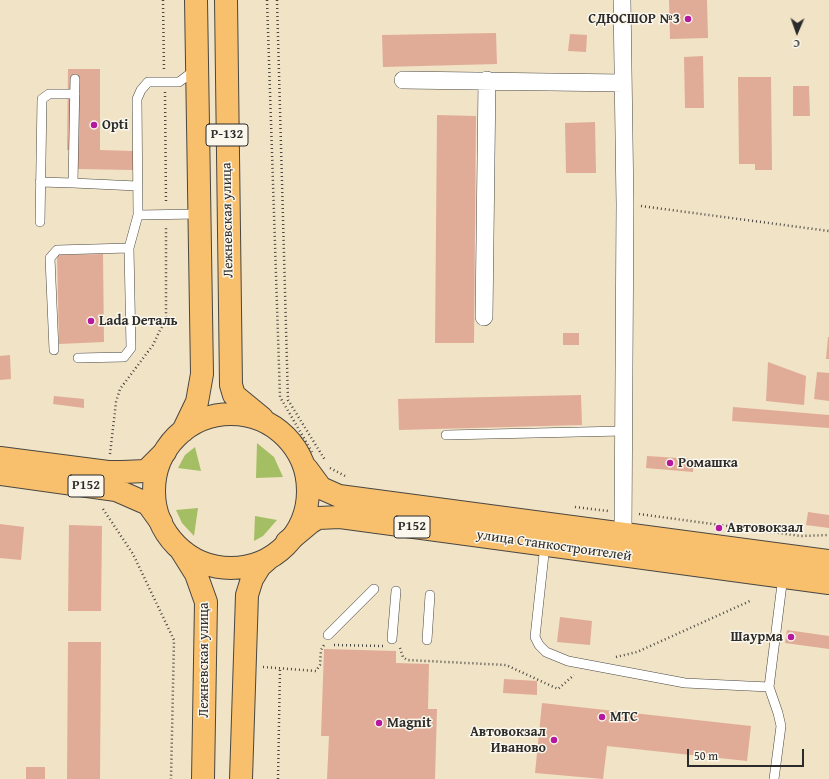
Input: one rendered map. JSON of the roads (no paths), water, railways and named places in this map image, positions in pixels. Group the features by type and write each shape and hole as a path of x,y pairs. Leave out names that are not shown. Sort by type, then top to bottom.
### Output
{"main road":[{"name":"Лежневская улица","path":"183,431 197,402 202,374 196,0"},
{"name":"Лежневская улица","path":"226,0 230,385 234,395 268,422 311,463"},
{"path":"161,522 157,512 155,490 158,470 165,452 183,431 195,423 224,415 254,417 268,422"},
{"name":"Р152","path":"0,458 108,472 122,472 146,471 165,452"},
{"path":"241,779 247,595 252,579 260,566 287,542 294,533 304,513 311,463"},
{"name":"улица Станкостроителей","path":"311,463 317,485 332,494 546,534 624,533 784,566 829,583"},
{"name":"Р152","path":"0,474 116,490 148,504 161,522"},
{"name":"улица Станкостроителей","path":"287,542 311,522 318,518 331,516 546,534 784,566 829,561"},
{"name":"Лежневская улица","path":"161,522 196,574 206,602 203,779"},
{"path":"179,547 203,562 222,566 240,567 268,559"}],"street":[{"path":"622,0 625,204 623,431 624,533"},
{"path":"403,80 623,83"},
{"path":"484,317 487,80"}],"lane":[{"path":"78,358 124,357 131,348 129,248 138,215 137,99 141,90 148,82 179,82 197,68"},
{"path":"73,183 75,79"},
{"path":"40,222 42,99 49,94 75,94"},
{"path":"40,182 138,186"},
{"path":"138,215 200,214"},
{"path":"54,350 50,258 57,250 129,248"},
{"path":"446,435 623,431"},
{"path":"546,534 535,637 542,649 550,655 568,661 685,683 769,687"},
{"path":"774,779 781,726 769,687 784,566"},
{"path":"328,640 374,589"},
{"path":"390,642 396,591"},
{"path":"427,640 430,595"}],"place":[{"name":"СДЮСШОР №3","path":"688,19"},
{"name":"Opti","path":"94,125"},
{"name":"Lada Dеталь","path":"91,321"},
{"name":"Ромашка","path":"670,463"},
{"name":"Автовокзал","path":"719,528"},
{"name":"Шаурма","path":"791,637"},
{"name":"МТС","path":"602,717"},
{"name":"Magnit","path":"379,723"},
{"name":"Автовокзал Иваново","path":"554,740"}]}
